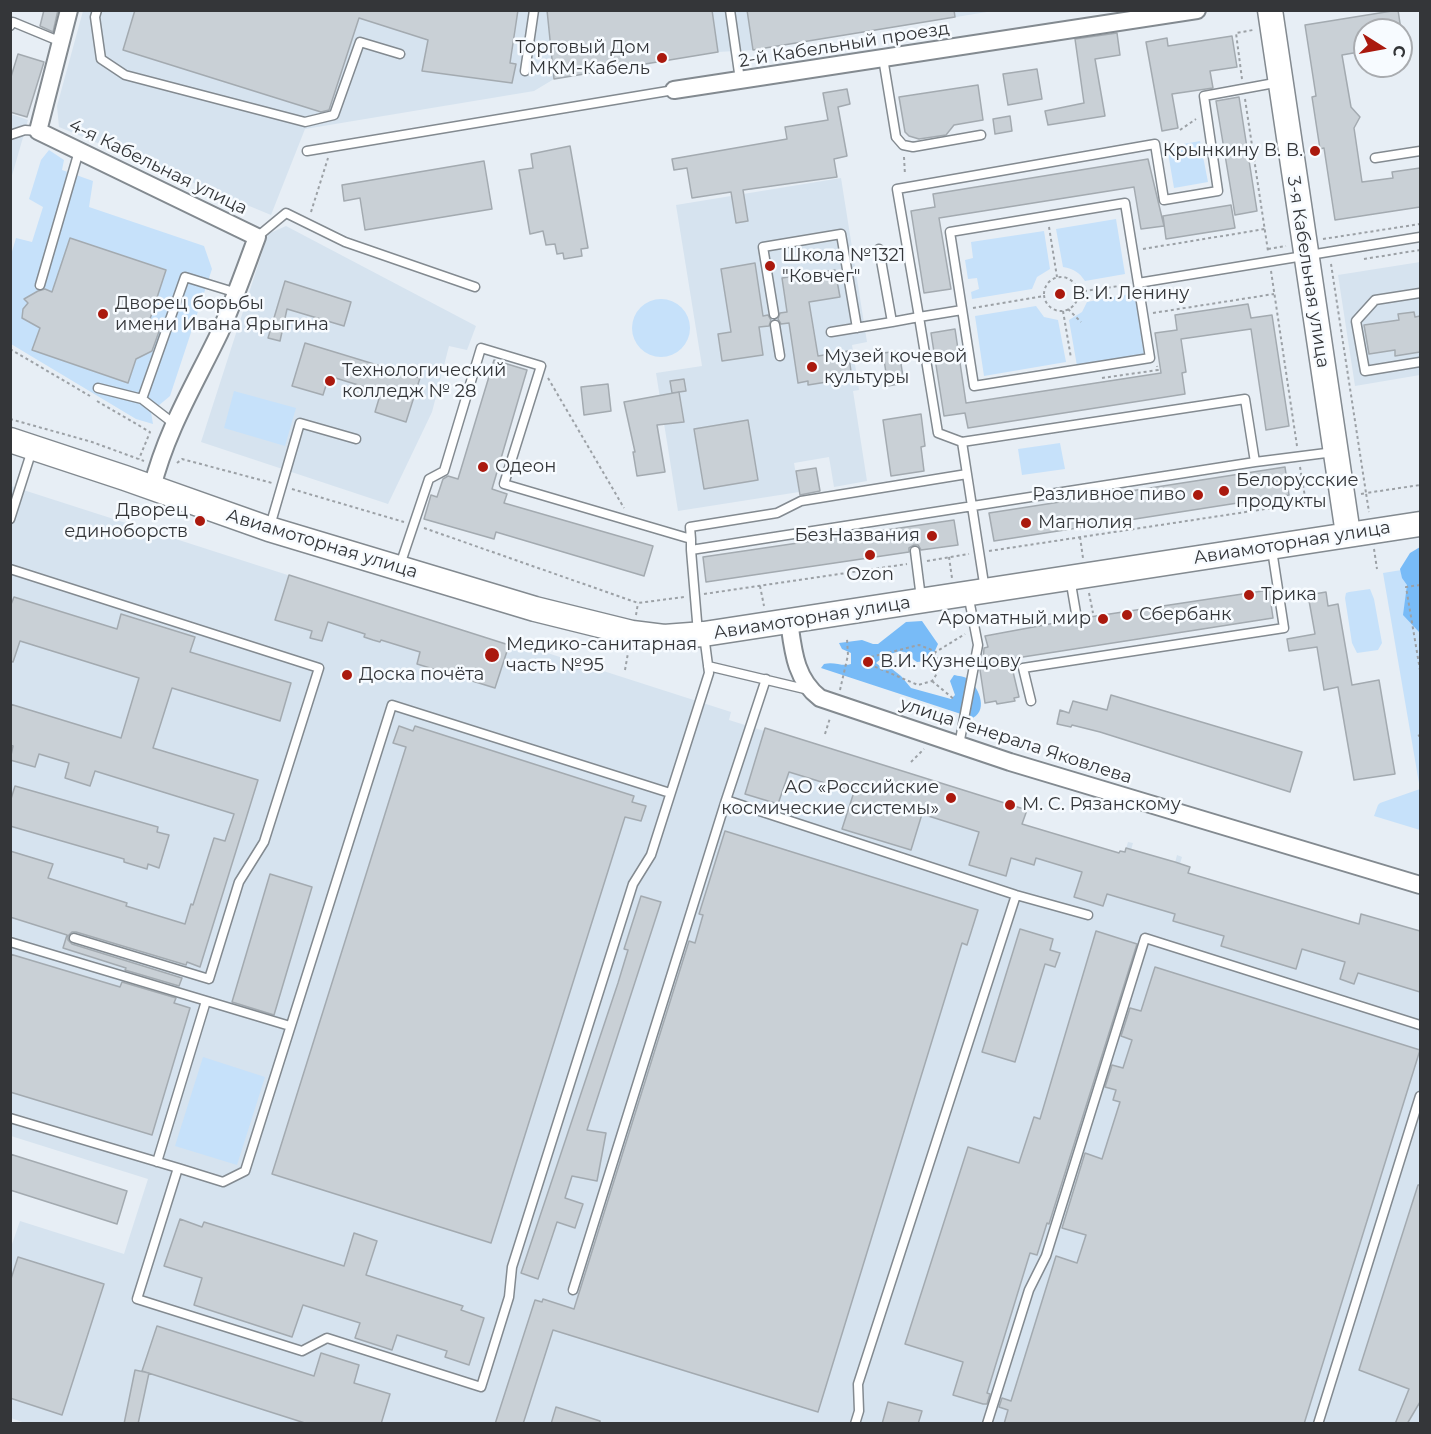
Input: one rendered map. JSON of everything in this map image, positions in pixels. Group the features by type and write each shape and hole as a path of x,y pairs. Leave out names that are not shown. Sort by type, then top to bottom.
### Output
{"street":[{"path":"38,131 69,10"},
{"name":"2-й Кабельный проезд","path":"674,90 1197,10"},
{"name":"3-я Кабельная улица","path":"1270,10 1280,82 1297,250 1335,451 1348,534"},
{"name":"4-я Кабельная улица","path":"38,131 257,237 220,332 173,423 152,488"},
{"name":"Авиамоторная улица","path":"22,444 269,529 535,609 632,633 664,637 701,635 1420,524"},
{"path":"789,621 798,670 810,690"},
{"name":"улица Генерала Яковлева","path":"810,690 820,698 959,746 1420,885"}],"lane":[{"path":"97,10 95,17 101,59 125,75 305,122 334,115 360,42 400,54"},
{"path":"525,71 534,10"},
{"path":"730,10 740,80"},
{"path":"10,26 13,22 54,39 62,36"},
{"path":"883,58 896,137 903,145 913,147 981,135"},
{"path":"1255,462 1245,399 962,442 938,433 897,189 1155,144 1164,200 1218,191 1204,96 1280,82"},
{"path":"307,151 674,90"},
{"path":"10,135 25,130 38,131"},
{"path":"40,285 79,151"},
{"path":"1375,158 1420,151"},
{"path":"1125,203 1150,358 974,386 950,232 1048,216 1125,203"},
{"path":"257,237 286,213 345,242 475,287"},
{"path":"774,314 763,246 841,234 857,328"},
{"path":"1138,283 1297,250 1420,237"},
{"path":"879,249 892,322"},
{"path":"142,399 185,277 237,293"},
{"path":"1420,293 1375,300 1356,321 1365,371 1420,362"},
{"path":"831,332 962,310"},
{"path":"776,325 780,356"},
{"path":"399,568 429,479 444,471 481,348 541,366 504,484 691,540"},
{"path":"98,388 142,399 173,423"},
{"path":"269,529 300,423 356,439"},
{"path":"959,746 978,645 966,594 971,506 962,442"},
{"path":"10,519 22,444"},
{"path":"691,550 1335,451"},
{"path":"178,1168 137,1299 302,1351 327,1338 481,1387 509,1297 512,1267 633,884 651,855 708,673 701,635 690,527 777,513 801,501 966,474"},
{"path":"909,515 911,526"},
{"path":"1030,701 1023,668 1284,628 1271,547"},
{"path":"915,551 922,601"},
{"path":"10,569 319,668 264,842 239,882 209,979 74,938"},
{"path":"1077,619 1081,577"},
{"path":"1082,648 1084,658"},
{"path":"708,666 810,690"},
{"path":"573,1290 766,679"},
{"path":"10,1118 223,1182 245,1171 392,705 670,793"},
{"path":"726,800 1016,895 1088,915"},
{"path":"855,1424 860,1411 858,1384 1016,895"},
{"path":"987,1424 1029,1290 1046,1256 1146,939 1420,1025"},
{"path":"10,942 290,1026"},
{"path":"157,1162 206,1001"},
{"path":"1318,1424 1420,1096"}],"path":[{"path":"903,145 905,187"},
{"path":"307,223 332,147"},
{"path":"1048,216 1057,277"},
{"path":"1326,238 1420,224"},
{"path":"1140,249 1265,229"},
{"path":"1268,249 1297,250"},
{"path":"1057,277 1071,280 1078,292 1076,301 1063,311 1051,308 1044,296 1047,283 1057,277"},
{"path":"1078,292 1138,283"},
{"path":"1149,314 1274,294"},
{"path":"962,310 1044,296"},
{"path":"1068,309 1081,322"},
{"path":"1063,311 1073,370"},
{"path":"10,349 150,432 139,459"},
{"path":"1095,380 1158,370 1156,359"},
{"path":"541,366 634,524"},
{"path":"10,419 92,442 147,461"},
{"path":"1359,494 1366,493 1370,516"},
{"path":"1080,537 1081,577 1093,613"},
{"path":"1373,546 1377,569"},
{"path":"949,557 966,594 960,624"},
{"path":"1420,585 1406,587 1420,670"},
{"path":"759,586 765,613"},
{"path":"934,653 968,633 975,632"},
{"path":"840,689 848,655 847,639"},
{"path":"920,645 926,646 934,653 939,662 939,669 932,681 925,684 912,684 871,666 865,666 863,660 865,657 920,645"},
{"path":"871,657 873,663 871,666"},
{"path":"932,681 966,708"},
{"path":"825,734 831,716"}],"shaded area":[{"path":"83,11 993,11 753,50 718,52 554,79 534,91 305,129 271,215 59,127 57,106"},
{"path":"11,114 28,120 11,179"},
{"path":"1200,141 1208,182 1174,188 1167,147"},
{"name":"Дворец борьбы имени Ивана Ярыгина","path":"49,150 64,160 62,170 93,181 89,207 204,246 212,269 170,396 151,412 153,424 136,419 11,344 11,255 16,238 32,242 43,207 29,199 41,160"},
{"path":"841,178 867,342 852,345 859,390 853,391 867,481 834,487 829,457 794,463 799,492 678,511 656,373 702,366 676,205"},
{"path":"1116,219 1125,274 1085,281 1076,271 1063,267 1056,229"},
{"name":"Технологический колледж № 28","path":"286,226 476,326 467,350 449,346 432,412 388,504 201,442 268,234"},
{"path":"1044,231 1050,269 1037,277 1032,289 972,299 971,292 979,289 977,278 968,279 965,260 973,258 971,242"},
{"path":"1420,262 1420,375 1355,386 1338,275"},
{"path":"1135,293 1144,355 1077,366 1069,320 1082,312 1087,302"},
{"path":"661,299 677,304 685,312 690,328 685,344 677,352 661,357 645,352 637,344 632,328 637,312 645,304"},
{"path":"1036,306 1044,317 1058,320 1066,362 984,376 975,316"},
{"path":"234,391 296,408 285,446 224,428"},
{"path":"1060,443 1065,469 1022,475 1018,449"},
{"path":"11,486 384,606 509,645 510,641 731,712 729,720 764,731 765,728 1027,810 1019,835 1119,853 1120,851 1125,852 1128,842 1133,843 1131,850 1175,863 1177,855 1182,857 1180,864 1188,873 1356,923 1354,932 1356,933 1361,914 1420,931 1420,1423 28,1424 11,1418 10,1250 20,1221 124,1254 148,1179 11,1136"},
{"path":"1420,547 1420,638 1419,632 1403,615 1407,585 1400,569 1410,553"},
{"path":"1420,567 1420,789 1383,573"},
{"path":"1370,589 1382,643 1378,650 1357,653 1352,643 1346,593"},
{"path":"922,621 938,644 927,661 917,662 902,651 889,654 876,663 881,667 892,669 911,688 951,699 955,695 950,681 954,675 966,678 976,688 981,700 976,716 970,719 961,714 821,668 828,663 851,664 851,653 842,649 839,643 862,640 878,644 906,622"},
{"path":"1420,789 1420,830 1374,816 1380,803"},
{"path":"203,1057 265,1077 237,1165 175,1146"}],"building":[{"path":"44,10 58,10 53,32 40,26"},
{"path":"135,10 518,10 510,63 516,64 512,83 422,71 428,40 359,18 329,110 321,112 123,50"},
{"path":"547,10 712,10 718,52 554,79"},
{"path":"747,10 954,10 955,17 753,50"},
{"path":"1398,10 1399,18 1353,18 1353,53 1342,55 1351,107 1360,117 1354,128 1362,182 1393,178 1392,172 1420,168 1420,207 1335,220 1324,148 1320,149 1312,97 1316,96 1305,25"},
{"path":"1117,33 1120,55 1095,59 1105,116 1048,125 1045,111 1084,103 1075,39"},
{"path":"1232,36 1237,67 1210,71 1213,88 1172,94 1178,128 1162,131 1146,42 1167,38 1168,46"},
{"path":"18,54 44,62 27,117 10,112 10,80"},
{"path":"1037,69 1042,99 1008,105 1003,74"},
{"path":"978,85 983,120 954,125 946,135 919,139 905,132 899,97"},
{"path":"847,89 850,104 838,107 847,156 834,159 837,177 743,190 748,221 736,223 731,192 692,198 687,168 674,170 672,159 787,139 785,127 828,120 823,93"},
{"path":"1239,97 1257,211 1235,215 1216,101"},
{"path":"1010,116 1012,131 995,134 993,119"},
{"path":"570,146 588,248 581,249 582,256 564,259 563,253 557,254 555,244 546,245 543,231 530,234 519,170 533,168 531,154"},
{"path":"1148,159 1164,226 1141,229 1134,187 939,218 951,289 924,293 911,211 935,207 933,194"},
{"path":"484,161 492,209 365,230 360,198 344,201 342,185"},
{"path":"1231,205 1235,228 1166,239 1163,216"},
{"path":"70,238 166,270 150,319 161,326 152,351 136,359 128,383 32,350 40,328 22,318 23,309 28,303 24,299 45,289 52,292"},
{"path":"755,263 763,316 768,315 771,320 769,326 759,327 763,355 722,361 718,334 731,332 721,269"},
{"path":"835,270 840,297 809,302 818,356 848,351 852,378 808,385 808,381 798,383 789,323 781,324 778,319 780,313 787,312 782,278"},
{"path":"285,281 351,302 344,326 287,309 280,341 268,338"},
{"path":"1248,304 1251,318 1272,315 1289,426 1266,430 1251,329 1181,339 1186,372 1182,373 1185,394 968,428 965,413 944,416 931,333 955,329 966,403 1161,373 1155,333 1177,330 1175,315"},
{"path":"1414,312 1415,317 1420,316 1420,352 1395,356 1395,350 1369,354 1364,325 1399,320 1398,314"},
{"path":"305,343 420,378 406,422 375,412 381,392 329,376 323,395 292,386"},
{"path":"899,351 904,383 888,386 883,353"},
{"path":"494,360 527,370 492,489 507,494 504,503 653,546 644,576 496,532 494,539 424,519 431,495 437,497 443,479 448,476 458,479"},
{"path":"684,379 686,391 672,393 670,381"},
{"path":"608,384 611,411 584,415 581,387"},
{"path":"679,392 684,422 657,425 665,472 637,476 633,452 635,452 624,402"},
{"path":"921,414 925,446 921,447 924,471 891,476 883,420"},
{"path":"748,420 758,480 704,489 694,429"},
{"path":"1285,467 1289,495 994,541 989,513"},
{"path":"816,468 820,491 800,495 796,471"},
{"path":"954,520 958,545 921,550 918,545 914,545 909,548 909,552 706,582 703,557"},
{"path":"289,575 509,645 495,688 417,664 420,652 381,640 380,642 373,640 364,637 365,634 328,622 322,641 310,638 312,631 275,620"},
{"path":"1269,590 1273,618 1010,659 1019,697 1014,698 1015,701 985,703 980,670 984,648 988,647 985,636 1071,620 1077,625 1083,618"},
{"path":"1326,592 1328,606 1338,604 1352,685 1379,680 1395,774 1354,780 1338,687 1324,690 1317,647 1289,651 1287,639 1315,634 1308,595"},
{"path":"14,597 117,629 121,614 195,637 190,652 291,683 280,721 172,688 153,748 258,780 200,967 187,962 186,965 76,932 68,936 72,944 182,978 179,986 63,948 67,935 10,917 10,851 53,864 48,878 185,924 214,838 225,841 234,814 95,771 90,786 65,778 69,763 39,754 35,767 10,760 13,746 10,745 10,704 121,738 139,678 20,641 13,662 10,661 10,607"},
{"path":"1111,695 1302,752 1290,792 1100,732 1057,724 1060,710 1069,713 1073,701 1107,710"},
{"path":"399,726 413,731 415,726 634,796 632,802 646,806 641,821 625,817 491,1243 272,1174 406,747 393,743"},
{"path":"765,728 1027,810 1022,824 1119,853 1120,851 1125,852 1126,848 1175,862 1190,867 1188,873 1359,924 1361,914 1420,931 1420,992 1358,973 1354,984 1340,979 1345,962 1302,949 1296,969 1221,946 1224,936 1173,921 1175,914 1107,894 1103,906 1074,897 1082,872 1036,858 1034,865 1011,858 1006,876 969,865 979,832 922,814 911,850 842,829 854,792 789,772 778,804 745,794"},
{"path":"15,786 158,827 157,832 169,835 159,868 148,864 147,869 124,862 124,859 10,826 10,802"},
{"path":"725,831 978,910 967,945 962,943 818,1412 553,1330 523,1424 495,1424 535,1300 542,1302 543,1299 574,1309 689,941 695,943 703,915 699,914"},
{"path":"270,874 312,887 274,1015 232,1002"},
{"path":"641,896 661,902 587,1130 606,1133 597,1181 572,1176 565,1198 583,1204 575,1228 557,1222 538,1279 521,1273 618,983 628,950 624,949"},
{"path":"1020,929 1053,939 1050,950 1060,953 1055,967 1045,964 1015,1062 982,1052"},
{"path":"1096,931 1137,944 1049,1224 1047,1223 1037,1255 1030,1253 987,1393 990,1394 987,1404 983,1404 953,1395 963,1362 905,1344 968,1147 1019,1163 1034,1117 1040,1119"},
{"path":"10,954 120,987 122,982 176,998 174,1003 190,1008 152,1135 10,1092"},
{"path":"1155,967 1420,1050 1304,1424 1004,1424 1008,1410 999,1407 1002,1398 1011,1401 1056,1256 1077,1263 1086,1235 1062,1228 1085,1153 1102,1159 1120,1102 1113,1100 1116,1090 1105,1087 1112,1065 1123,1068 1132,1040 1121,1036 1130,1008 1141,1011"},
{"path":"10,1154 127,1191 117,1224 10,1190"},
{"path":"1418,1185 1420,1185 1420,1402 1407,1424 1395,1424 1409,1389 1359,1370"},
{"path":"180,1219 202,1227 204,1222 344,1266 354,1233 377,1241 366,1275 463,1306 461,1310 484,1318 469,1365 445,1357 447,1351 397,1335 392,1350 355,1338 360,1323 303,1305 292,1337 194,1305 202,1278 164,1266"},
{"path":"18,1257 104,1284 62,1415 10,1398 10,1282"},
{"path":"157,1326 314,1376 321,1353 359,1365 354,1383 390,1394 381,1424 308,1424 142,1371"},
{"path":"135,1370 149,1373 138,1424 124,1424"},
{"path":"888,1402 922,1411 918,1424 882,1424"},
{"path":"556,1407 600,1421 600,1424 551,1424"}],"place":[{"name":"Торговый Дом МКМ-Кабель","path":"662,58"},
{"name":"Крынкину В. В.","path":"1315,151"},
{"name":"Школа №1321 \"Ковчег\"","path":"770,266"},
{"name":"В. И. Ленину","path":"1060,294"},
{"name":"Дворец борьбы имени Ивана Ярыгина","path":"103,314"},
{"name":"Музей кочевой культуры","path":"812,367"},
{"name":"Технологический колледж № 28","path":"330,381"},
{"name":"Одеон","path":"483,467"},
{"name":"Белорусские продукты","path":"1224,491"},
{"name":"Разливное пиво","path":"1198,495"},
{"name":"Дворец единоборств","path":"200,521"},
{"name":"Магнолия","path":"1026,523"},
{"name":"БезНазвания","path":"932,536"},
{"name":"Ozon","path":"870,555"},
{"name":"Трика","path":"1249,595"},
{"name":"Сбербанк","path":"1127,615"},
{"name":"Ароматный мир","path":"1103,619"},
{"name":"Медико-санитарная часть №95","path":"492,655"},
{"name":"В.И. Кузнецову","path":"868,662"},
{"name":"Доска почёта","path":"347,675"},
{"name":"АО «Российские космические системы»","path":"951,798"},
{"name":"М. С. Рязанскому","path":"1010,805"}]}
